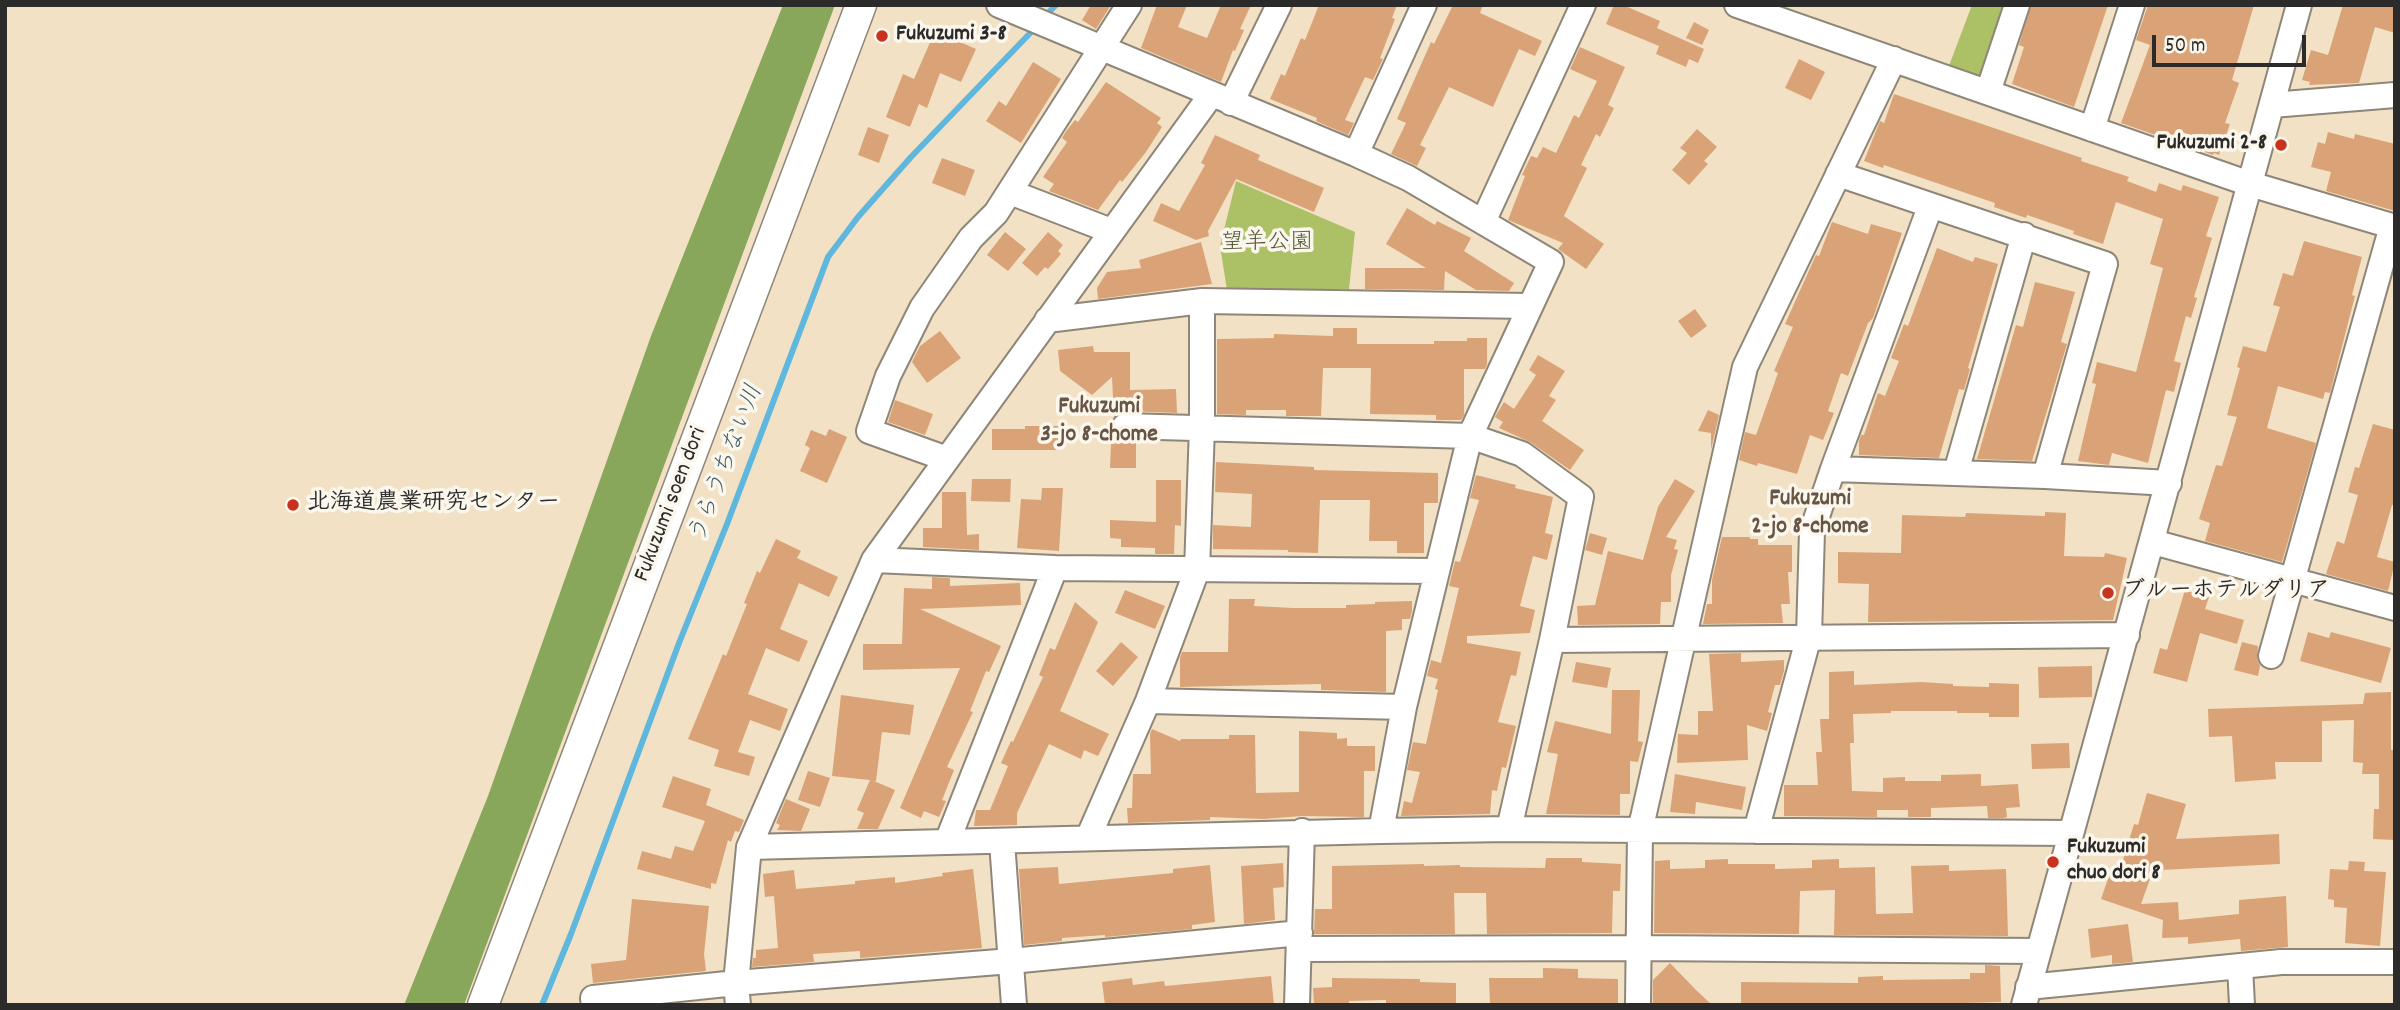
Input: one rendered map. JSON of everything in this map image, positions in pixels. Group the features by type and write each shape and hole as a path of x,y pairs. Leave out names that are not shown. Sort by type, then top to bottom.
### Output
{"main road":[{"name":"Fukuzumi soen dori","path":"483,1005 861,5"}],"street":[{"path":"999,5 1408,178 1552,262 1470,436 1404,707 1381,831"},
{"path":"947,459 869,431 888,376 922,309 971,238 996,213 1129,5"},
{"path":"737,994 749,847 874,560 1111,231 1221,99 1279,5"},
{"path":"1356,154 1424,5"},
{"path":"1483,222 1583,5"},
{"path":"1737,5 2250,184 2393,226 2270,656"},
{"path":"1988,92 2017,5"},
{"path":"2092,129 2132,5"},
{"path":"2299,5 2026,996 2281,962 2395,962"},
{"path":"1638,1005 1640,831 1745,367 1894,59"},
{"path":"2272,105 2395,95"},
{"path":"1838,174 2105,264 2045,476"},
{"path":"1010,192 1111,231"},
{"path":"1756,831 1809,636 1812,531 1930,207"},
{"path":"1956,472 2024,235"},
{"path":"1047,320 1202,301 1530,306"},
{"path":"1088,838 1148,701 1196,570 1202,427 1202,301"},
{"path":"1125,426 1470,436 1522,454 1581,497 1509,829"},
{"path":"1833,469 1956,472 2169,483"},
{"path":"2153,542 2395,608"},
{"path":"874,560 1055,568 1436,571"},
{"path":"947,842 1055,568"},
{"path":"1552,640 2127,635"},
{"path":"1148,701 1404,707"},
{"path":"749,847 1002,842 1302,831 1509,829 2071,833"},
{"path":"1297,1005 1302,831"},
{"path":"1002,842 1014,1005"},
{"path":"594,1005 593,998 737,994 1011,961 1299,941 1638,948 2038,951"},
{"path":"2240,966 2242,1005"}],"green space":[{"path":"783,5 835,5 464,1005 404,1005 488,796 651,336"},
{"path":"1972,5 2012,5 1983,87 1947,71"},
{"name":"望羊公園","path":"1236,181 1355,232 1349,289 1227,290 1220,246"}],"building":[{"path":"1091,5 1111,5 1096,29 1082,20"},
{"path":"1157,5 1187,5 1178,27 1207,38 1221,5 1251,5 1240,29 1244,30 1221,82 1141,48"},
{"path":"1319,5 1397,5 1392,18 1395,19 1380,58 1383,59 1373,80 1365,77 1345,120 1354,123 1348,135 1316,121 1317,118 1270,99 1281,74 1285,76 1301,38 1305,40"},
{"path":"1453,5 1483,5 1480,13 1542,41 1535,56 1519,49 1493,107 1449,87 1420,145 1426,148 1417,166 1391,154 1406,123 1397,119 1431,42 1434,44"},
{"path":"1614,5 1623,5 1660,21 1657,28 1704,49 1698,63 1689,59 1686,67 1656,54 1659,46 1606,24"},
{"path":"2031,5 2108,5 2074,107 2012,84 2024,47 2019,45"},
{"path":"2148,5 2254,5 2232,80 2239,83 2225,123 2230,124 2219,155 2121,123 2150,45 2136,40"},
{"path":"2343,5 2395,5 2395,33 2375,27 2359,83 2309,85 2310,82 2302,80 2311,50 2328,55"},
{"path":"1694,22 1709,30 1702,45 1686,38"},
{"path":"935,31 976,49 961,82 940,73 927,108 919,104 910,127 886,117 903,74 914,79"},
{"path":"1580,47 1625,67 1608,105 1614,108 1600,137 1596,134 1581,165 1587,168 1564,216 1604,244 1586,269 1558,249 1563,243 1508,220 1531,156 1537,158 1543,147 1556,153 1574,115 1579,118 1597,81 1570,69"},
{"path":"1799,59 1825,72 1811,100 1785,88"},
{"path":"1033,62 1061,79 1021,143 986,121 999,101 1006,106"},
{"path":"1106,82 1161,118 1157,123 1162,127 1146,152 1122,182 1120,180 1098,210 1049,191 1054,184 1043,177 1067,142 1062,138 1067,130 1075,120 1078,122"},
{"path":"1894,94 2082,158 2081,161 2129,177 2127,181 2156,192 2159,183 2181,191 2183,185 2219,197 2206,236 2212,238 2194,297 2197,298 2191,318 2186,316 2174,361 2181,363 2174,392 2166,390 2148,463 2112,453 2109,465 2078,461 2096,384 2092,383 2097,362 2136,372 2163,268 2150,264 2163,219 2116,202 2103,244 2027,215 2026,218 1994,207 1995,203 1884,165 1883,168 1864,161 1880,121 1884,123"},
{"path":"868,127 889,135 879,163 858,155"},
{"path":"1697,129 1717,147 1704,161 1708,164 1689,185 1672,170 1687,153 1680,148"},
{"path":"2328,132 2354,139 2355,134 2395,144 2395,211 2326,191 2331,172 2311,167 2318,142 2325,144"},
{"path":"1215,135 1260,155 1258,160 1324,188 1314,212 1236,179 1208,231 1209,236 1196,240 1153,221 1161,203 1179,211 1205,165 1201,163"},
{"path":"942,158 975,170 965,196 932,183"},
{"path":"1407,208 1435,225 1437,221 1471,238 1464,251 1514,283 1509,291 1476,290 1445,271 1444,290 1365,289 1365,268 1426,268 1386,244"},
{"path":"1832,222 1868,234 1871,224 1902,233 1873,318 1868,323 1848,376 1841,373 1828,411 1834,413 1823,440 1810,435 1797,474 1739,460 1745,432 1756,435 1778,373 1774,371 1793,327 1785,324 1816,255 1819,256"},
{"path":"1005,232 1026,249 1008,271 987,255"},
{"path":"1048,232 1063,245 1058,251 1061,254 1048,269 1045,267 1037,276 1022,263"},
{"path":"2304,241 2362,257 2352,295 2355,296 2330,393 2325,392 2323,399 2278,386 2267,428 2316,443 2282,562 2205,541 2210,523 2199,519 2216,465 2222,466 2237,417 2227,415 2243,346 2266,352 2280,307 2273,305 2283,273 2293,276"},
{"path":"1201,242 1212,284 1098,299 1097,288 1107,272 1141,268 1139,260"},
{"path":"1937,248 1973,262 1975,257 1998,264 1964,390 1959,389 1939,458 1859,455 1861,435 1864,435 1878,393 1885,396 1899,361 1891,358 1904,324 1908,326"},
{"path":"2035,282 2075,292 2061,342 2067,344 2032,461 1977,459 2016,325 2023,327"},
{"path":"1695,309 1707,326 1691,338 1678,321"},
{"path":"1333,328 1357,328 1357,344 1434,344 1434,341 1487,338 1487,364 1485,369 1464,369 1464,415 1461,420 1436,420 1436,415 1370,414 1371,368 1323,368 1321,416 1286,416 1286,410 1246,410 1246,415 1217,414 1217,339 1274,338 1274,334 1333,336"},
{"path":"940,331 961,358 927,383 912,362 920,346"},
{"path":"1093,346 1094,352 1130,352 1130,390 1176,389 1177,413 1125,411 1114,417 1112,377 1092,395 1060,371 1058,350"},
{"path":"1538,355 1565,371 1549,396 1556,400 1542,421 1584,450 1570,470 1530,442 1499,428 1503,422 1495,417 1504,402 1514,409 1536,375 1529,370"},
{"path":"895,400 933,414 925,435 888,422"},
{"path":"1708,410 1719,415 1711,450 1711,433 1698,431"},
{"path":"2373,424 2395,430 2395,505 2392,505 2377,557 2395,562 2388,591 2326,574 2337,541 2344,544 2358,495 2348,492"},
{"path":"1025,426 1060,426 1060,450 992,450 992,429 1025,429"},
{"path":"829,429 847,437 827,483 800,471 810,448 805,445 811,430 826,436"},
{"path":"1114,436 1124,441 1136,441 1136,468 1110,468"},
{"path":"1216,462 1314,467 1314,470 1438,473 1438,503 1424,503 1424,553 1397,553 1397,541 1369,541 1370,500 1320,500 1318,553 1213,549 1213,525 1251,527 1252,494 1215,492"},
{"path":"1476,475 1553,497 1545,533 1553,535 1547,560 1533,556 1520,606 1535,610 1530,633 1467,636 1467,643 1521,652 1516,676 1511,675 1498,722 1516,726 1506,768 1502,767 1497,791 1492,790 1490,814 1401,816 1404,801 1412,803 1420,772 1407,770 1413,742 1426,744 1438,690 1435,689 1438,679 1427,676 1431,660 1441,663 1459,588 1449,586 1455,561 1460,562 1479,500 1470,498"},
{"path":"972,479 1011,479 1010,502 971,501"},
{"path":"1675,479 1695,491 1666,537 1677,540 1674,549 1678,550 1671,575 1671,602 1661,602 1660,624 1578,625 1577,606 1595,605 1608,551 1643,560 1658,507"},
{"path":"1156,480 1181,480 1181,526 1175,525 1174,554 1155,554 1155,548 1121,547 1121,539 1110,538 1110,520 1156,522"},
{"path":"1042,488 1063,488 1059,551 1017,548 1021,499 1041,500"},
{"path":"942,492 966,492 967,535 979,534 979,550 923,547 923,528 942,528"},
{"path":"2045,512 2066,513 2064,556 2104,557 2105,553 2127,558 2113,620 1868,622 1869,584 1838,583 1838,552 1901,553 1902,515 1965,517 1966,513 2045,516"},
{"path":"1590,533 1607,538 1602,555 1585,550"},
{"path":"1722,537 1750,537 1758,539 1758,545 1792,545 1792,572 1788,572 1790,604 1781,604 1783,623 1703,624 1707,604 1712,604 1712,580"},
{"path":"776,539 801,551 797,558 838,577 829,597 799,583 780,629 808,641 799,662 766,648 748,694 788,709 780,731 750,720 738,752 755,757 749,776 714,766 719,750 688,739 723,654 726,656 757,571 760,573"},
{"path":"932,577 950,578 950,586 1020,583 1021,605 920,609 1001,646 989,672 986,671 970,711 973,712 947,767 954,770 942,800 946,801 939,817 924,811 921,818 900,808 960,668 863,670 863,644 902,644 904,588 932,589"},
{"path":"1125,590 1165,606 1155,629 1115,613"},
{"path":"2185,590 2209,597 2205,609 2244,620 2237,644 2200,633 2187,682 2153,673 2160,648 2167,650"},
{"path":"1229,599 1255,599 1254,606 1293,608 1346,608 1346,605 1412,601 1412,611 1410,619 1402,619 1402,630 1386,631 1386,692 1321,690 1321,684 1180,687 1182,652 1228,652"},
{"path":"1075,602 1098,622 1060,711 1109,734 1098,756 1084,750 1081,759 1049,744 1017,813 1017,825 974,826 976,810 990,810 1008,766 1001,763 1043,677 1039,675 1050,648 1055,650"},
{"path":"2308,632 2329,638 2331,632 2391,648 2381,683 2300,661"},
{"path":"1121,642 1138,657 1113,686 1096,671"},
{"path":"2242,642 2258,646 2258,676 2234,670"},
{"path":"1741,653 1741,662 1784,660 1780,685 1775,685 1768,712 1772,713 1767,731 1747,725 1748,760 1677,763 1678,734 1698,735 1698,711 1713,711 1709,654"},
{"path":"1576,662 1611,668 1607,688 1572,682"},
{"path":"2092,666 2092,697 2039,698 2038,667"},
{"path":"1854,671 1854,685 1921,682 1989,687 1989,683 2019,684 2019,717 1989,717 1989,713 1957,711 1853,714 1854,743 1850,743 1852,791 1883,792 1883,778 1905,777 1905,781 1941,781 1941,775 1981,774 1981,786 2018,784 2020,807 2006,808 2007,817 2003,818 1988,818 1987,806 1931,808 1931,817 1908,817 1908,810 1877,810 1877,817 1784,816 1784,785 1818,785 1816,752 1822,752 1820,719 1829,719 1829,672"},
{"path":"1612,690 1640,690 1638,741 1643,742 1638,762 1630,761 1630,794 1620,794 1620,815 1546,814 1558,754 1547,752 1555,721 1611,734"},
{"path":"2391,692 2391,750 2395,750 2395,840 2373,839 2374,809 2379,809 2379,774 2362,774 2363,763 2353,762 2354,720 2322,721 2322,762 2275,762 2276,779 2235,782 2232,736 2209,737 2208,709 2363,704 2365,693"},
{"path":"841,695 914,705 910,735 882,732 874,781 895,790 878,829 857,829 864,813 857,810 870,780 832,776"},
{"path":"1152,729 1180,741 1255,735 1256,793 1299,792 1299,731 1337,733 1337,739 1347,738 1347,746 1375,746 1375,771 1364,771 1364,817 1210,817 1210,820 1128,823 1127,808 1132,808 1133,774 1151,774"},
{"path":"2069,743 2070,768 2032,769 2031,744"},
{"path":"808,771 830,778 820,807 798,800"},
{"path":"1675,774 1746,787 1742,810 1696,802 1695,814 1670,812"},
{"path":"673,776 711,789 706,805 744,820 739,832 735,831 731,842 728,840 716,884 711,883 711,889 637,869 642,851 671,859 675,846 693,851 705,821 662,807"},
{"path":"2147,793 2186,804 2176,839 2279,834 2280,864 2161,870 2154,868 2141,904 2178,902 2179,920 2239,914 2239,900 2286,896 2288,947 2241,951 2240,939 2188,944 2188,937 2162,938 2163,920 2101,899 2111,870 2119,873"},
{"path":"786,799 810,809 801,831 777,830 780,825 776,823"},
{"path":"1546,858 1582,858 1582,862 1621,864 1620,891 1613,891 1612,933 1487,934 1486,893 1454,893 1455,934 1314,934 1315,909 1332,909 1332,866 1424,864 1545,868"},
{"path":"1728,859 1728,864 1775,864 1775,869 1812,868 1812,860 1839,859 1839,868 1875,867 1876,914 1913,913 1911,866 1949,865 1949,871 2006,869 2008,936 1834,935 1835,890 1800,891 1799,934 1654,933 1655,861 1670,860 1670,869 1705,868 1705,860"},
{"path":"2349,861 2365,862 2364,871 2386,872 2380,946 2345,943 2347,908 2334,907 2334,900 2328,899 2330,869 2348,870"},
{"path":"1283,863 1284,887 1273,888 1275,920 1244,924 1241,866"},
{"path":"1210,865 1215,922 1192,925 1192,929 1062,938 1062,941 1024,945 1019,869 1058,867 1059,884 1173,873 1173,869"},
{"path":"973,869 982,948 860,958 860,951 813,954 814,962 752,967 756,950 778,948 774,896 765,897 763,874 794,870 796,889 855,884 855,881 895,877 895,883"},
{"path":"632,899 709,906 704,954 706,971 593,983 591,964 626,960"},
{"path":"2128,924 2133,962 2112,964 2112,955 2091,958 2088,929"},
{"path":"1670,963 1712,1005 1653,1005 1653,980"},
{"path":"1985,965 2000,966 2001,1002 1964,1005 1741,1005 1741,982 1858,983 1858,977 1883,976 1883,980 1970,979 1970,973 1985,973"},
{"path":"1543,968 1578,969 1578,978 1618,979 1618,1005 1490,1004 1489,978 1543,978"},
{"path":"1271,976 1274,1005 1105,1005 1102,982 1132,978 1133,985 1164,981 1165,986"},
{"path":"1332,978 1420,979 1420,982 1456,983 1456,1005 1386,1005 1386,1000 1349,1001 1349,1005 1314,1005 1313,988 1332,987"}],"waterway":[{"name":"うらうちない川","path":"1045,16 1056,5"},
{"name":"うらうちない川","path":"542,1005 828,257 858,217 911,157 1036,27"}],"place":[{"name":"Fukuzumi 3-8","path":"882,36"},
{"name":"Fukuzumi 2-8","path":"2281,145"},
{"name":"北海道農業研究センター","path":"293,505"},
{"name":"ブルーホテルダリア","path":"2108,593"},
{"name":"Fukuzumi chuo dori 8","path":"2053,862"}],"district":[{"name":"Fukuzumi 3-jo 8-chome","path":"1099,423"},
{"name":"Fukuzumi 2-jo 8-chome","path":"1810,515"}]}
